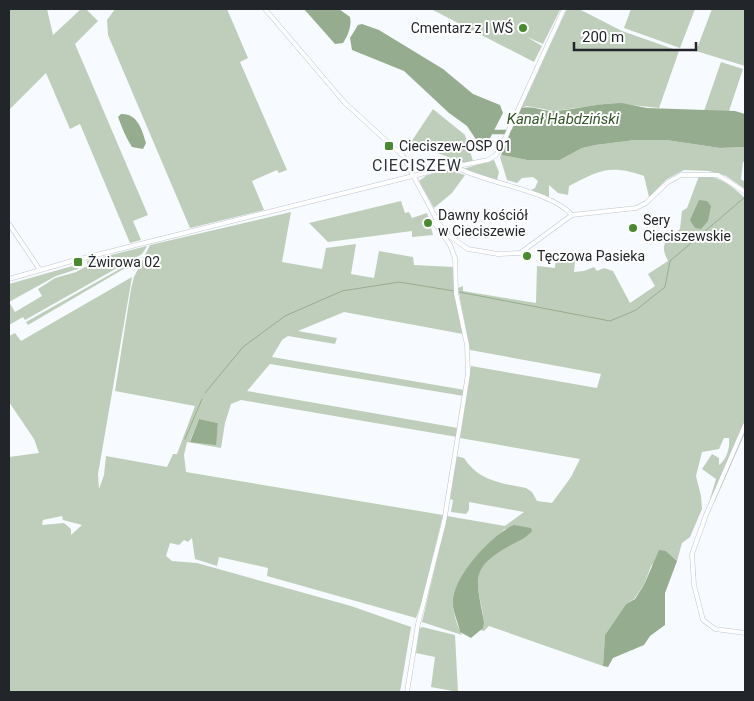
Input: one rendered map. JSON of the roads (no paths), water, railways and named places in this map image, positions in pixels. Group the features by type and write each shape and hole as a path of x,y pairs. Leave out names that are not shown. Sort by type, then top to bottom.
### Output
{"street":[{"path":"266,9 345,103 403,156 415,176 434,217 436,226 450,245 455,258 457,298 467,346 468,374 444,522 418,624 407,692"},
{"path":"9,279 415,176 488,160 496,155 502,145 564,9"},
{"path":"414,168 420,161"},
{"path":"456,166 484,179 523,190 565,209 572,216"},
{"path":"434,217 449,236 465,247 487,253 507,255 524,251 572,216 636,208 646,203 668,182 681,175 718,175 745,192"},
{"path":"9,224 40,270"},
{"path":"745,425 706,515 692,554 694,585 703,620 715,629 745,633"}],"water":[{"path":"304,9 339,9 350,17 349,30 343,43 335,44"},
{"path":"362,24 379,30 443,69 473,94 500,105 503,113 487,144 479,144 467,126 449,113 404,71 352,50 350,38 358,25"},
{"path":"622,103 647,108 735,111 745,114 745,147 720,148 666,140 635,140 582,148 560,160 527,160 501,155 521,108 530,107 556,111"},
{"path":"121,114 131,116 138,123 146,143 143,149 132,147 130,144 118,117"},
{"path":"699,200 707,201 711,206 708,221 701,229 695,228 690,220"},
{"path":"199,419 218,423 216,445 190,442"},
{"path":"514,525 531,528 532,531 524,538 496,554 481,569 478,577 478,586 484,622 483,628 471,638 460,632 453,606 456,588 476,556 496,537"},
{"path":"659,550 666,551 677,561 665,593 665,625 650,636 644,645 613,658 608,667 603,666 605,635 626,604 635,599 644,585"}],"waterway":[{"name":"Kanał Habdziński","path":"489,129 493,132 518,132"},
{"path":"459,292 610,321 636,310 665,287 670,261 745,197"},
{"path":"205,393 243,347 285,316 342,291 399,282 454,291"},
{"path":"185,439 202,399"}],"place":[{"name":"Cmentarz z I WŚ","path":"523,28"},
{"name":"Cieciszew-OSP 01","path":"389,146"},
{"name":"Dawny kościół w Cieciszewie","path":"428,223"},
{"name":"Sery Cieciszewskie","path":"633,228"},
{"name":"Tęczowa Pasieka","path":"527,256"},
{"name":"Żwirowa 02","path":"78,262"}],"district":[{"name":"CIECISZEW","path":"417,165"}]}
